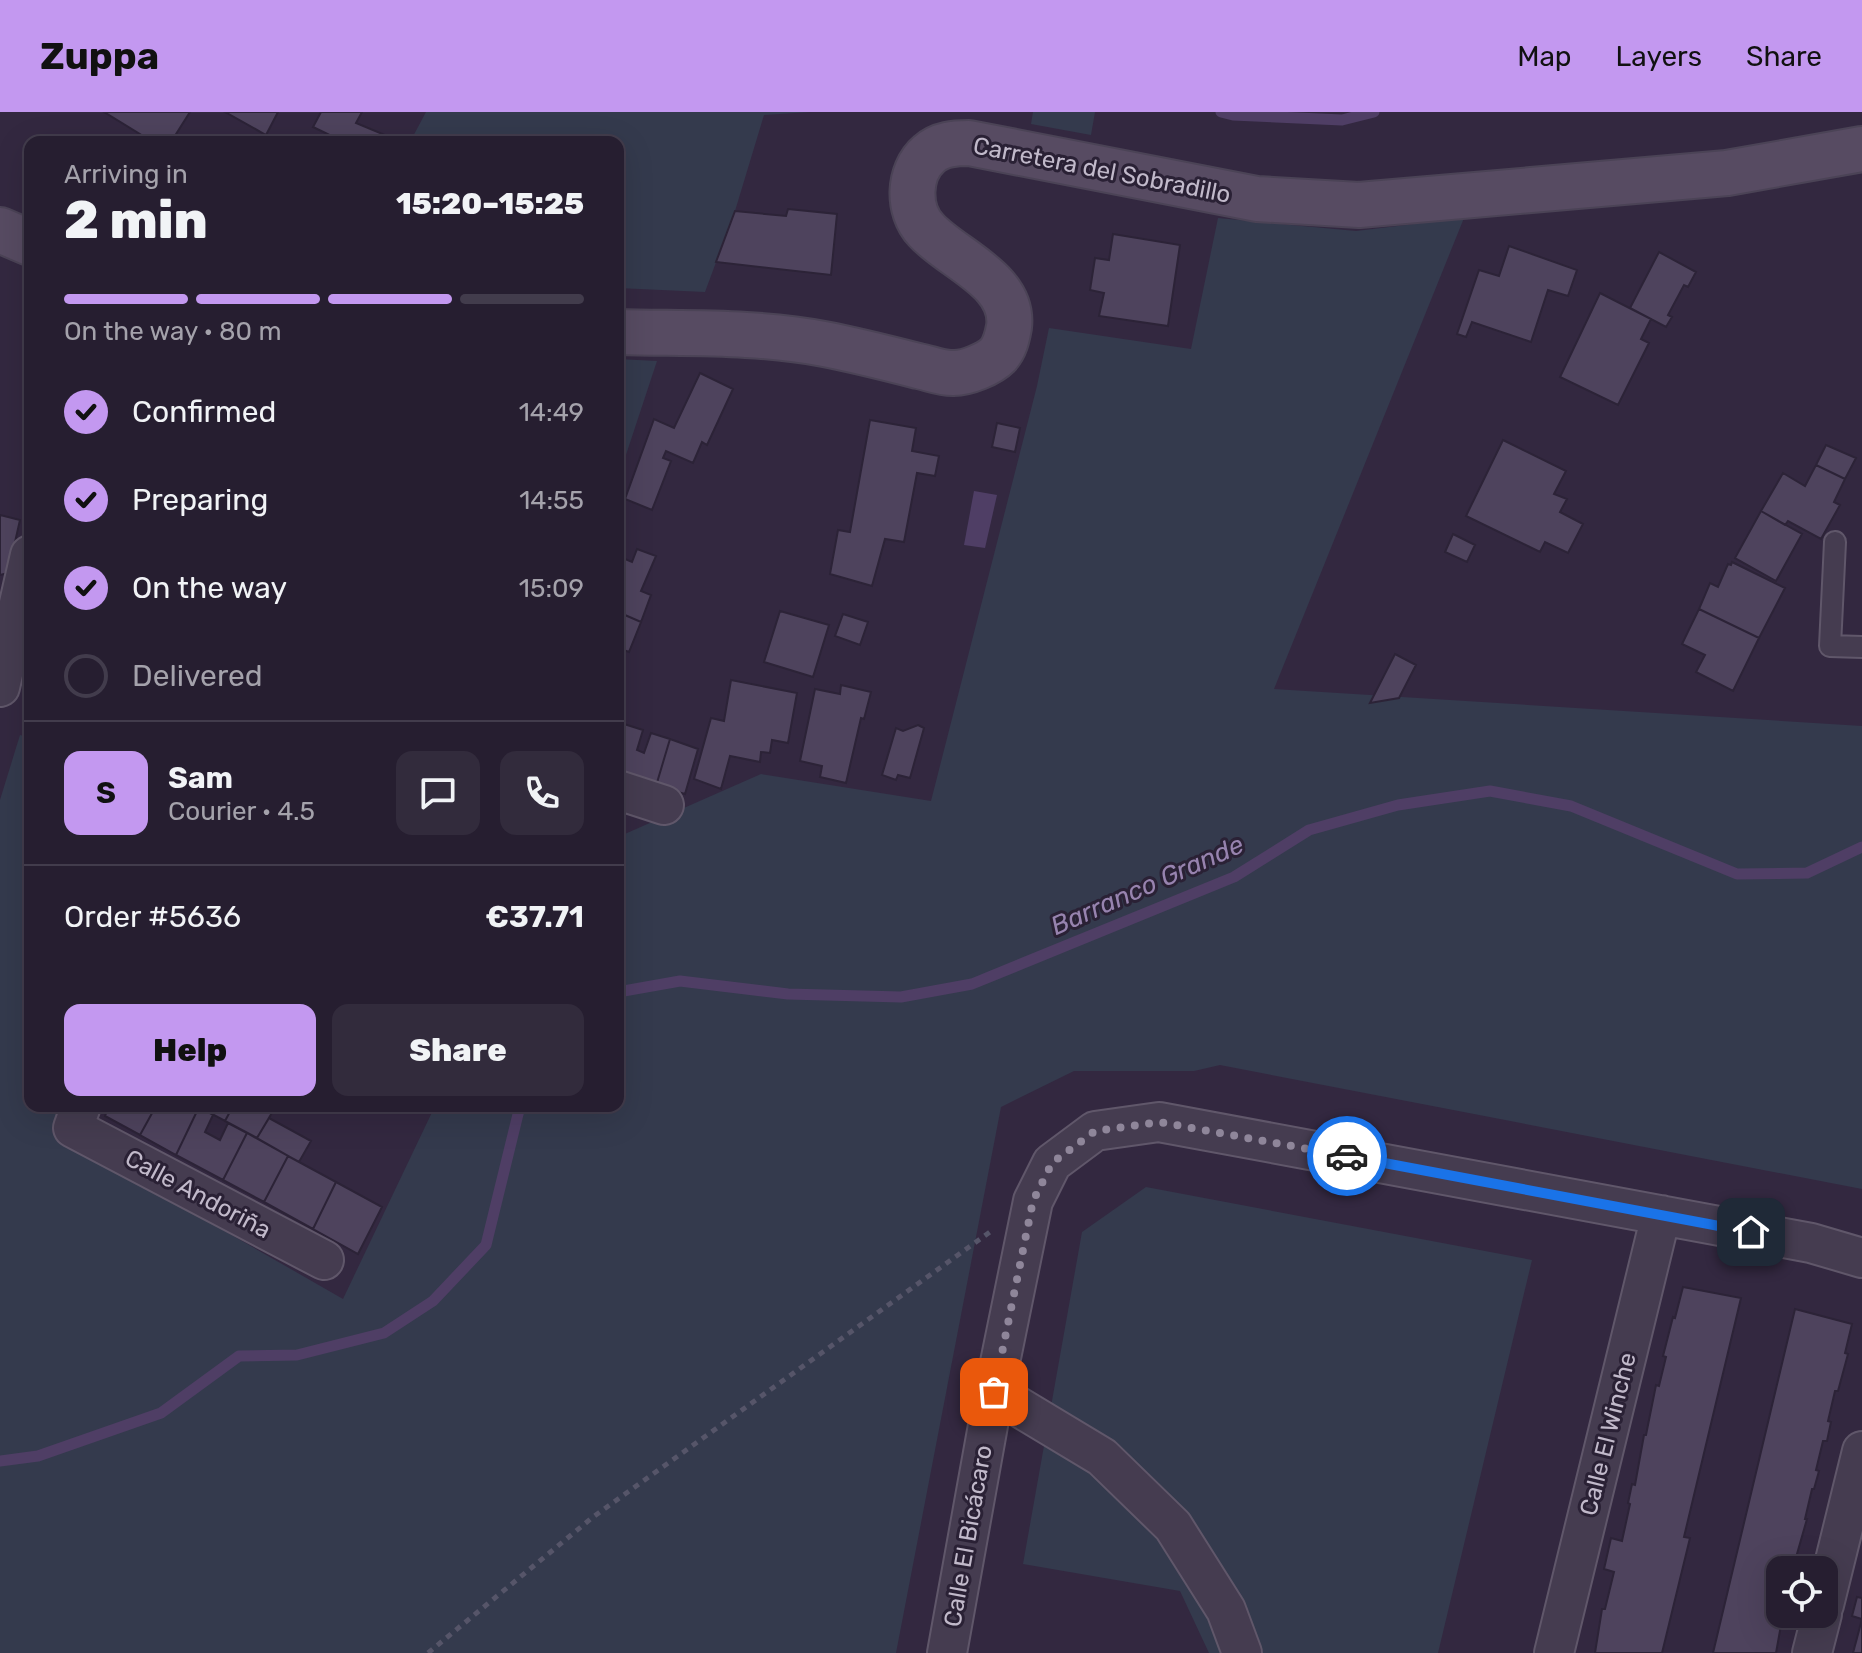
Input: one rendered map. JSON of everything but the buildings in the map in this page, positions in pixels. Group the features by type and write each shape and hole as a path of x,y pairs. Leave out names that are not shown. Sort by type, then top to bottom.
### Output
{"main road":[{"name":"Carretera del Sobradillo","path":"624,332 782,338 822,343 953,374 977,367 996,356 1006,342 1010,322 1004,300 994,284 925,230 915,214 913,195 916,169 931,152 950,143 969,143 1257,199 1359,205 1727,173 1862,149"},
{"path":"0,230 24,240"}],"street":[{"path":"0,687 24,581"},
{"path":"624,792 664,805"},
{"name":"Calle Andoriña","path":"77,1117 324,1260"},
{"name":"Calle El Bicácaro","path":"947,1653 994,1392 1033,1201 1052,1163 1095,1131 1159,1122 1811,1243 1862,1258"},
{"name":"Calle El Winche","path":"1554,1653 1661,1215"},
{"path":"994,1392 1102,1457 1173,1526 1226,1610 1242,1653"},
{"path":"1836,1556 1862,1451"},
{"path":"1812,1653 1818,1628"}],"lane":[{"path":"1835,542 1830,646 1862,647"}],"path":[{"path":"428,1653 593,1517 1033,1201"}],"shaded area":[{"path":"426,112 811,112 764,115 735,211 705,292 624,288 624,136 413,136"},
{"path":"1033,112 1095,112 1091,135 1031,124"},
{"path":"1218,218 1356,231 1464,218 1274,689 1862,726 1862,1189 1220,1065 1194,1071 1074,1071 1001,1107 896,1653 0,1653 0,800 20,735 24,736 24,1112 58,1112 52,1132 343,1299 432,1112 624,1112 624,834 761,774 931,801 1049,328 1191,349"},
{"path":"624,359 657,361 624,461"},
{"path":"974,491 997,495 985,548 964,545"},
{"path":"1146,1187 1532,1260 1438,1653 1209,1653 1180,1591 1023,1564 1082,1232"}],"waterway":[{"path":"1221,112 1342,120 1374,112"},
{"name":"Barranco Grande","path":"624,991 680,981 788,994 901,997 972,984 1234,877 1309,830 1398,805 1490,791 1571,806 1737,874 1807,873 1862,847"},
{"name":"Barranco Grande","path":"0,1461 38,1456 161,1413 239,1356 297,1355 384,1333 433,1301 486,1245 519,1112"}],"way so far":[{"path":"994,1392 1033,1201 1052,1163 1095,1131 1159,1122 1347,1156"}],"route":[{"path":"1347,1156 1751,1232"}]}
